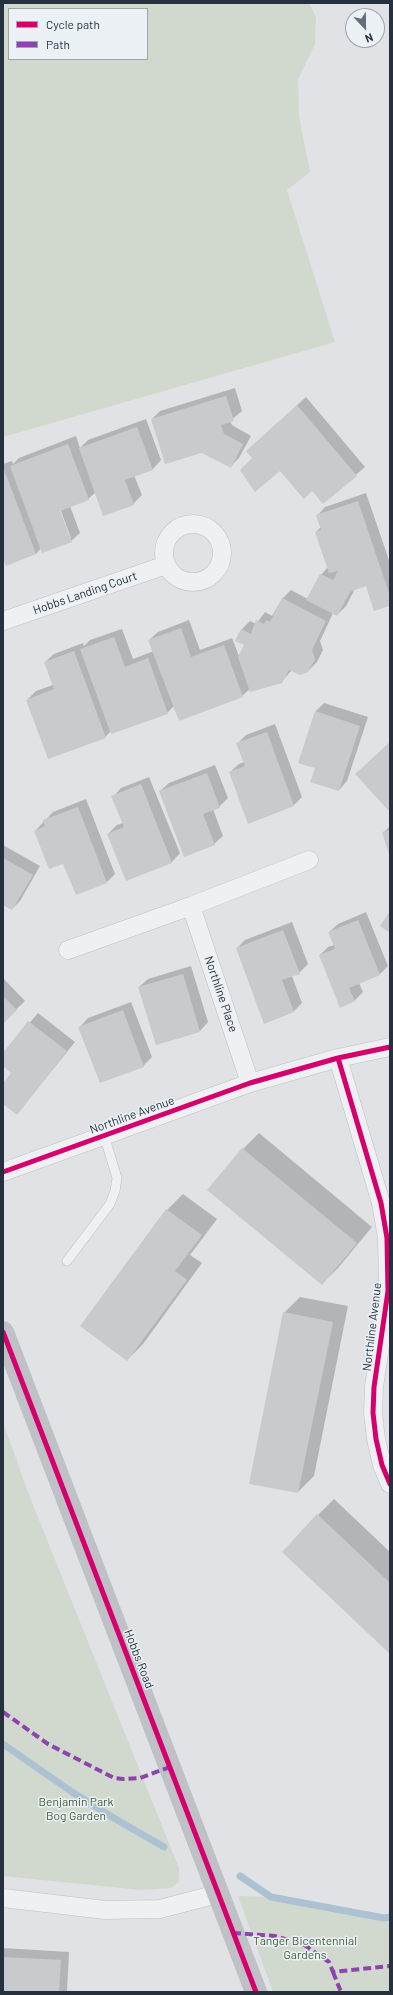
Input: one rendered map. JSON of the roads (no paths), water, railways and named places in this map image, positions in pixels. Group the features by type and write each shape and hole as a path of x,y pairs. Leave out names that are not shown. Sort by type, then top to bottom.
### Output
{"street":[{"name":"Hobbs Landing Court","path":"3,621 166,565"},
{"path":"68,950 191,906 310,860"},
{"name":"Northline Place","path":"191,906 250,1083"},
{"name":"Northline Avenue","path":"3,1172 250,1083 338,1058 390,1047"},
{"name":"Northline Avenue","path":"338,1058 381,1203 386,1238 388,1291 374,1387 373,1413 376,1439 382,1465 390,1484"},
{"name":"Hobbs Road","path":"3,1332 217,1894 256,1992"},
{"path":"3,1898 105,1910 152,1910 217,1894"}],"lane":[{"path":"67,1261 110,1204 115,1191 117,1178 104,1135"}],"waterway":[{"path":"3,1744 72,1792 164,1847"},
{"path":"240,1876 271,1897 384,1918 390,1917"}],"park label":[{"name":"Benjamin Park Bog Garden","path":"76,1809"},
{"name":"Tanger Bicentennial Gardens","path":"305,1948"}]}
